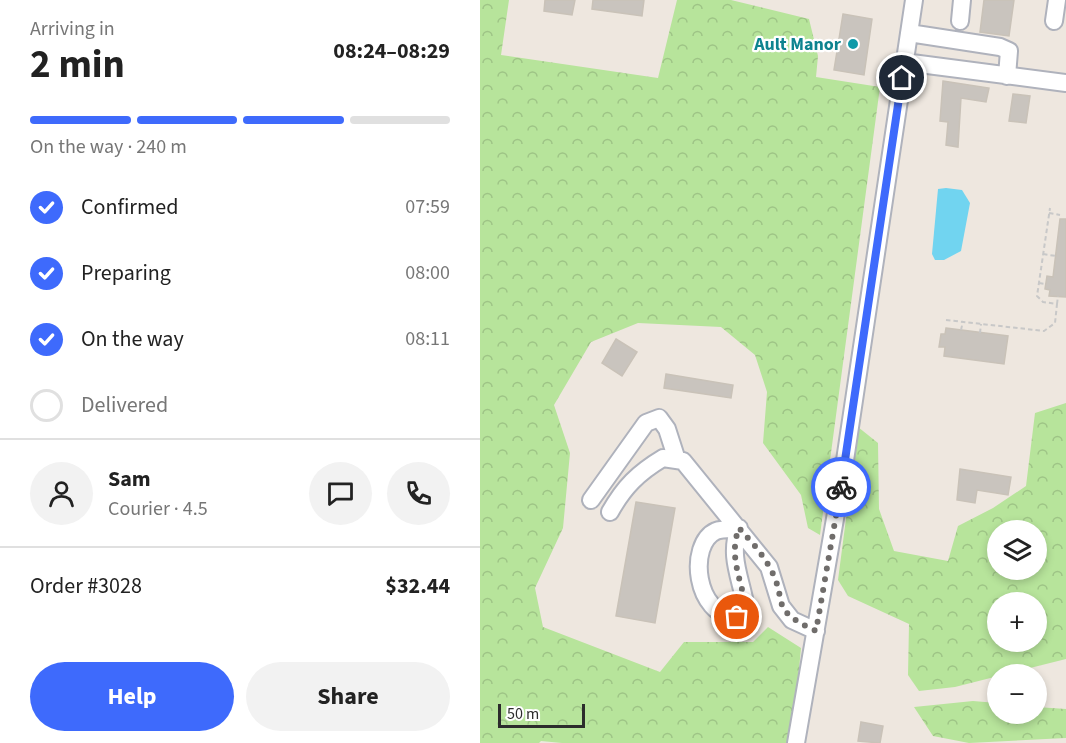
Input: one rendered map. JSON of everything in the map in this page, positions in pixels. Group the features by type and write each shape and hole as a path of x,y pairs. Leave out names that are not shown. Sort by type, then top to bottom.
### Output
{"street":[{"path":"960,21 962,0"},
{"path":"1054,21 1057,0"},
{"path":"796,743 844,467 909,33 909,1"},
{"path":"909,33 1000,47 1009,51 1007,76"},
{"path":"904,62 1066,83"},
{"path":"591,500 646,423 659,418 667,429 677,460"},
{"path":"610,512 620,493 637,474 663,458 683,461 770,567 782,606 792,620 816,631"},
{"path":"739,528 734,541 734,561 746,609 737,617 728,617 713,608 704,594 697,569 705,542 715,532 739,528"}],"path":[{"path":"1050,208 1039,283 1039,300 1057,304"},
{"path":"1049,213 1060,214"},
{"path":"1043,254 1056,256"},
{"path":"1039,283 1046,284"},
{"path":"946,320 1044,331 1055,323 1058,297"},
{"path":"961,330 963,321"},
{"path":"980,333 981,324"}],"green space":[{"path":"480,0 509,0 501,55 658,78 677,0 731,0 809,19 818,56 816,77 880,87 820,535 808,528 801,495 763,443 767,392 755,355 721,327 638,323 591,342 554,405 570,453 563,528 535,588 543,627 660,672 684,642 753,642 768,627 801,648 792,743 562,743 541,741 539,743 480,743"},
{"path":"1066,403 1066,659 1046,664 987,664 987,679 955,687 919,691 908,675 909,624 848,596 838,580 858,427 878,443 879,509 894,551 948,561 958,526 993,508 1026,486 1035,413"},
{"path":"973,701 987,702 987,724 1047,724 1047,708 1066,709 1066,738 969,743 933,736 914,707"}],"water":[{"path":"938,189 962,190 970,203 961,251 944,260 935,260 932,254"}],"building":[{"path":"545,0 575,0 572,15 544,11"},
{"path":"593,0 644,0 642,16 592,9"},
{"path":"984,0 1014,0 1009,36 980,32"},
{"name":"Ault Manor","path":"843,14 872,19 864,75 834,70"},
{"path":"943,81 989,88 986,102 961,98 958,147 946,145 948,122 940,121"},
{"path":"1013,94 1030,96 1026,123 1009,121"},
{"path":"1060,219 1066,219 1066,297 1049,296 1050,290 1045,289 1047,276 1053,277"},
{"path":"946,328 1008,336 1004,364 944,356 945,347 939,347 941,334 945,334"},
{"path":"616,339 637,352 622,376 602,363"},
{"path":"666,374 733,385 731,398 664,388"},
{"path":"960,469 1011,477 1008,495 977,490 975,503 957,500"},
{"path":"636,502 675,508 655,623 616,616"},
{"path":"861,722 883,726 880,743 858,741"}],"way so far":[{"path":"737,617 746,609 745,597 734,561 734,541 739,528 770,567 782,606 792,620 816,631 841,487"}],"place":[{"name":"Ault Manor","path":"853,44"}],"route":[{"path":"841,487 902,78"}]}
